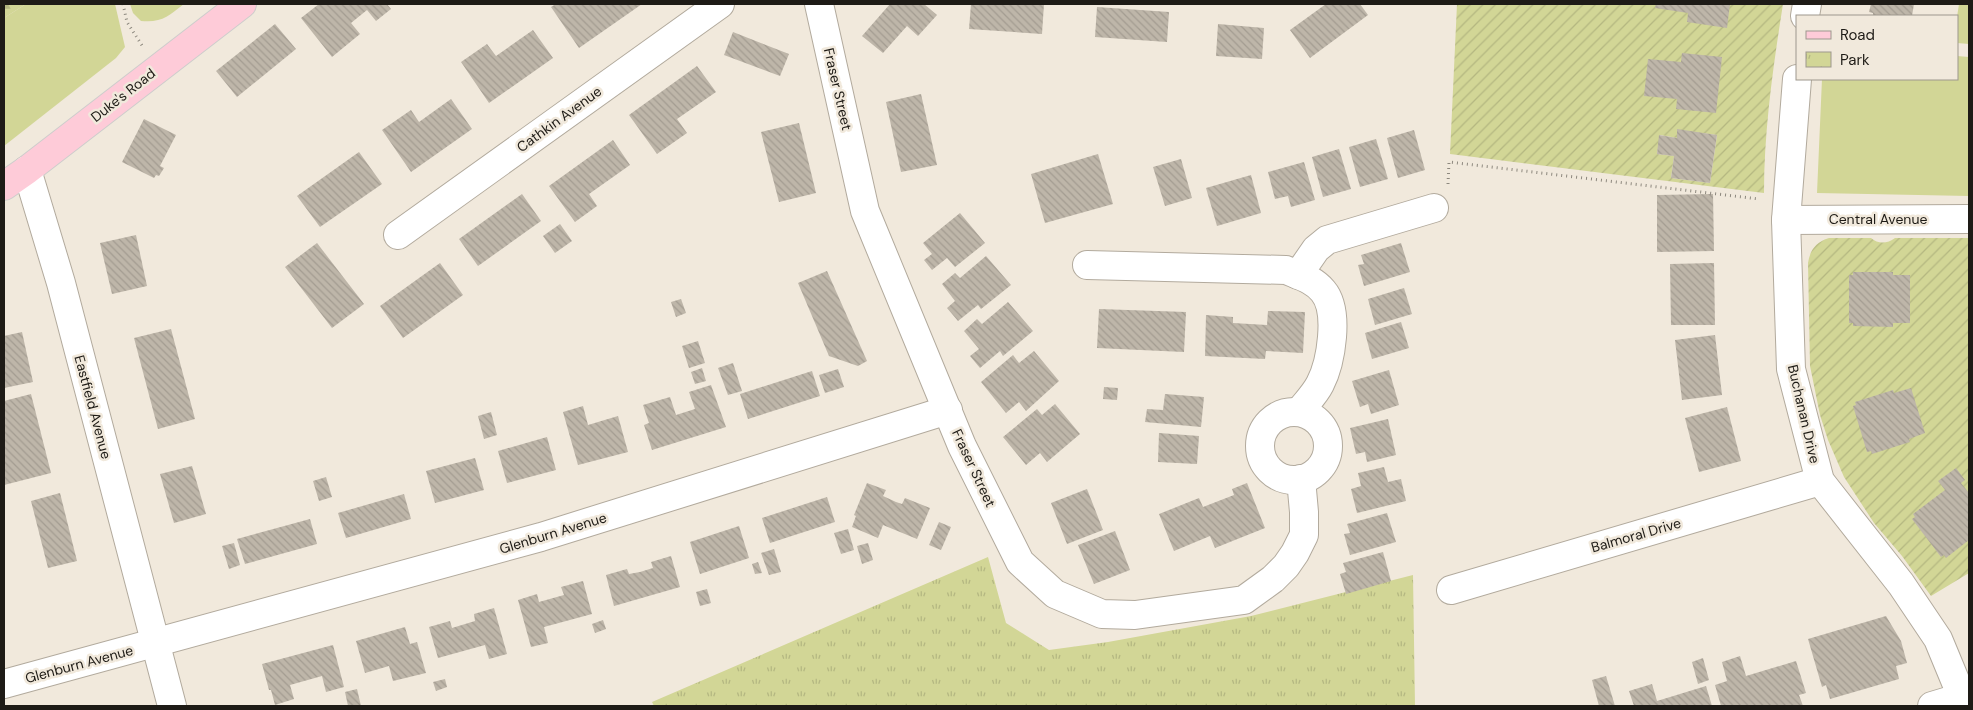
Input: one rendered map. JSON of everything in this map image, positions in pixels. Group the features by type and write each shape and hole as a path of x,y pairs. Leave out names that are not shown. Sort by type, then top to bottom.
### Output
{"main road":[{"name":"Duke's Road","path":"4,186 242,4"}],"street":[{"name":"Cathkin Avenue","path":"398,235 720,4"},
{"name":"Fraser Street","path":"819,4 865,211 962,446 1020,562 1054,594 1102,614 1135,616 1244,600 1273,579 1296,552 1304,535 1301,479"},
{"name":"Buchanan Drive","path":"1797,80 1786,210 1791,369 1820,481 1901,584 1938,639 1963,702"},
{"name":"Eastfield Avenue","path":"27,170 61,283 155,644"},
{"path":"1298,275 1316,249 1327,240 1440,199"},
{"name":"Central Avenue","path":"1786,210 1969,219"},
{"path":"1087,265 1286,270 1312,280 1325,292 1333,314 1330,358 1320,385 1300,412"},
{"name":"Glenburn Avenue","path":"4,684 541,537 948,410"},
{"path":"1288,412 1300,412 1319,422 1328,442 1327,454 1323,464 1316,472 1301,479 1284,478 1274,473 1266,465 1261,455 1260,444 1263,433 1269,423 1278,416 1288,412"},
{"name":"Balmoral Drive","path":"1451,590 1820,481"},
{"path":"155,644 172,706"},
{"path":"1932,706 1963,702"}],"path":[{"path":"123,4 127,22 158,68"},
{"path":"1440,199 1449,162 1786,210"}],"green space":[{"path":"4,4 26,4 4,18"},
{"path":"26,4 115,4 125,47 116,58 4,146 4,18"},
{"path":"130,4 184,4 160,20 141,21 133,13"},
{"path":"1457,4 1783,4 1767,122 1764,193 1450,154","holes":["1678,130 1717,135 1710,183 1671,178 1674,156 1657,154 1660,135 1677,138"]},
{"path":"1959,4 1969,4 1969,44 1958,43"},
{"path":"1958,56 1969,57 1969,196 1817,193 1822,80 1958,80"},
{"path":"1829,238 1871,238 1883,242 1895,238 1969,238 1969,573 1931,596 1902,556 1874,523 1844,477 1828,440 1820,415 1810,366 1808,263 1814,247"},
{"path":"988,557 1006,623 1049,650 1108,642 1251,616 1413,575 1415,706 654,706 652,702"}],"building":[{"path":"319,4 387,4 391,9 376,21 367,10 351,23 360,34 332,57 301,18"},
{"path":"556,4 642,4 579,48 551,7"},
{"path":"890,4 924,4 937,15 918,36 907,26 883,53 862,36"},
{"path":"971,4 1044,4 1042,34 969,29"},
{"path":"1326,4 1360,4 1368,15 1310,58 1290,30"},
{"path":"1656,4 1730,4 1727,28 1687,22 1688,13 1655,8"},
{"path":"1871,4 1914,4 1912,15 1873,15 1873,13 1869,12"},
{"path":"1097,7 1169,12 1167,42 1095,37"},
{"path":"275,24 296,49 237,97 216,71"},
{"path":"1218,24 1264,28 1262,59 1216,56"},
{"path":"533,30 553,58 489,103 461,62 487,44 496,56"},
{"path":"733,32 789,54 780,76 724,55"},
{"path":"1682,53 1722,57 1716,113 1676,109 1677,99 1644,96 1648,59 1681,62"},
{"path":"697,66 716,92 677,119 687,133 657,154 629,115"},
{"path":"921,94 937,165 901,172 886,102"},
{"path":"451,99 472,129 411,172 382,130 411,110 419,122"},
{"path":"144,119 176,135 160,166 164,168 159,176 156,175 154,178 122,162"},
{"path":"799,123 816,193 779,202 761,132"},
{"path":"1677,129 1717,135 1710,183 1671,178 1674,156 1657,154 1659,135 1677,138"},
{"path":"1414,130 1425,170 1398,178 1387,138"},
{"path":"1376,139 1388,179 1360,187 1349,147"},
{"path":"613,140 630,165 589,194 597,206 575,222 549,186"},
{"path":"1339,149 1351,189 1323,197 1312,157"},
{"path":"359,152 382,184 320,227 297,196"},
{"path":"1098,154 1113,204 1045,223 1031,174"},
{"path":"1181,159 1192,198 1165,206 1153,167"},
{"path":"1304,162 1315,200 1291,207 1288,196 1275,199 1268,172"},
{"path":"1251,175 1261,213 1217,226 1206,188"},
{"path":"522,194 541,221 478,266 459,239"},
{"path":"1713,194 1714,251 1657,252 1657,195"},
{"path":"960,213 985,243 955,267 947,258 932,270 924,260 932,254 923,243"},
{"path":"560,224 572,241 555,253 543,236"},
{"path":"136,235 147,286 112,294 100,243"},
{"path":"317,243 364,304 332,328 285,267"},
{"path":"1401,243 1410,272 1364,286 1358,265 1364,264 1361,255"},
{"path":"986,256 1011,285 981,309 978,305 958,321 947,308 955,301 942,284 955,273 960,278"},
{"path":"440,263 463,295 403,338 380,306"},
{"path":"1714,263 1715,325 1671,325 1670,264"},
{"path":"827,271 867,361 858,366 829,356 798,283"},
{"path":"1853,272 1893,272 1893,275 1910,275 1910,323 1893,323 1893,327 1853,326 1853,323 1849,323 1849,275 1853,275"},
{"path":"1404,288 1412,314 1375,325 1368,299"},
{"path":"681,299 686,313 676,317 671,302"},
{"path":"1008,302 1033,331 1003,356 1000,351 980,368 970,356 979,349 964,331 977,319 982,324"},
{"path":"1099,309 1186,312 1184,352 1097,348"},
{"path":"1268,311 1305,312 1303,353 1266,351 1265,359 1205,356 1206,315 1233,317 1233,323 1267,325"},
{"path":"1401,322 1409,348 1372,359 1365,333"},
{"path":"171,329 195,419 158,429 134,338"},
{"path":"22,332 33,382 4,388 4,336"},
{"path":"1715,335 1722,395 1682,400 1675,340"},
{"path":"698,341 705,363 689,368 682,346"},
{"path":"1034,351 1059,381 1026,411 1019,402 1006,413 981,382 1013,355 1019,363"},
{"path":"733,363 742,391 728,395 718,368"},
{"path":"702,368 706,381 695,384 691,372"},
{"path":"838,369 844,387 825,393 819,375"},
{"path":"1389,370 1399,405 1371,414 1368,404 1360,407 1352,381"},
{"path":"812,371 820,396 748,419 740,394"},
{"path":"711,385 726,427 652,450 644,425 649,423 643,405 670,397 676,415 695,409 689,392"},
{"path":"1104,387 1118,388 1117,400 1103,399"},
{"path":"1911,388 1925,433 1909,439 1910,442 1872,454 1871,451 1867,452 1853,406 1856,405 1855,402 1893,390 1894,393"},
{"path":"31,394 51,473 4,485 4,401"},
{"path":"1165,394 1204,397 1201,427 1145,422 1147,409 1163,410"},
{"path":"1055,404 1080,434 1047,462 1040,453 1026,465 1003,437 1037,409 1042,415"},
{"path":"583,406 588,425 618,416 628,452 578,465 563,412"},
{"path":"1727,407 1741,461 1699,472 1685,418"},
{"path":"491,412 497,435 484,439 478,416"},
{"path":"1388,419 1396,455 1367,462 1365,452 1356,454 1350,428"},
{"path":"1159,433 1199,436 1197,464 1158,462"},
{"path":"547,437 556,470 507,483 498,451"},
{"path":"475,458 484,490 435,503 426,471"},
{"path":"192,466 206,514 174,523 160,474"},
{"path":"1384,467 1388,482 1401,479 1406,501 1357,513 1351,489 1361,486 1358,473"},
{"path":"1956,468 1965,480 1961,483 1969,493 1969,540 1946,558 1944,555 1941,557 1912,519 1915,517 1913,514 1945,490 1938,481"},
{"path":"326,477 332,497 319,501 313,481"},
{"path":"867,483 886,490 883,496 896,502 902,504 905,498 930,508 917,539 883,525 878,538 852,527 856,516 854,515"},
{"path":"1247,483 1265,528 1215,548 1210,536 1174,551 1159,514 1199,498 1203,507 1234,495 1232,489"},
{"path":"1087,489 1103,530 1067,544 1051,503"},
{"path":"60,493 77,561 48,568 31,501"},
{"path":"404,494 411,519 346,538 338,513"},
{"path":"827,497 835,522 770,543 762,518"},
{"path":"1387,513 1396,542 1350,555 1344,534 1350,533 1347,524"},
{"path":"310,519 317,544 245,564 237,539"},
{"path":"939,522 951,527 941,550 929,545"},
{"path":"739,526 749,558 700,574 690,542"},
{"path":"848,529 854,550 841,554 834,533"},
{"path":"1115,531 1130,570 1094,584 1078,545"},
{"path":"234,543 240,565 229,569 222,546"},
{"path":"868,543 873,560 862,564 857,546"},
{"path":"774,549 781,572 769,575 761,553"},
{"path":"1383,552 1391,581 1346,594 1340,574 1346,572 1343,563"},
{"path":"671,556 680,587 614,606 606,575 627,569 629,574 640,572 653,568 651,562"},
{"path":"758,562 762,573 755,574 752,564"},
{"path":"583,581 592,614 544,627 548,643 531,647 518,600 537,594 539,602 564,595 561,587"},
{"path":"707,589 711,603 700,606 696,592"},
{"path":"494,608 507,654 489,659 485,645 438,658 429,627 450,621 452,628 475,621 474,614"},
{"path":"1886,616 1901,641 1907,663 1896,666 1899,679 1830,699 1826,685 1822,687 1808,639"},
{"path":"603,620 606,629 595,633 592,624"},
{"path":"405,627 410,644 417,642 426,673 393,681 389,666 365,673 356,641"},
{"path":"333,645 344,687 326,692 322,676 290,685 294,699 275,705 262,664"},
{"path":"1740,656 1746,676 1796,661 1806,693 1799,695 1803,706 1721,706 1715,685 1727,681 1722,662"},
{"path":"1703,658 1709,680 1698,684 1692,662"},
{"path":"1606,676 1615,706 1599,706 1592,680"},
{"path":"445,679 447,687 436,691 433,682"},
{"path":"1652,684 1657,701 1706,686 1712,706 1634,706 1629,691"},
{"path":"357,689 361,706 348,706 345,692"}]}
